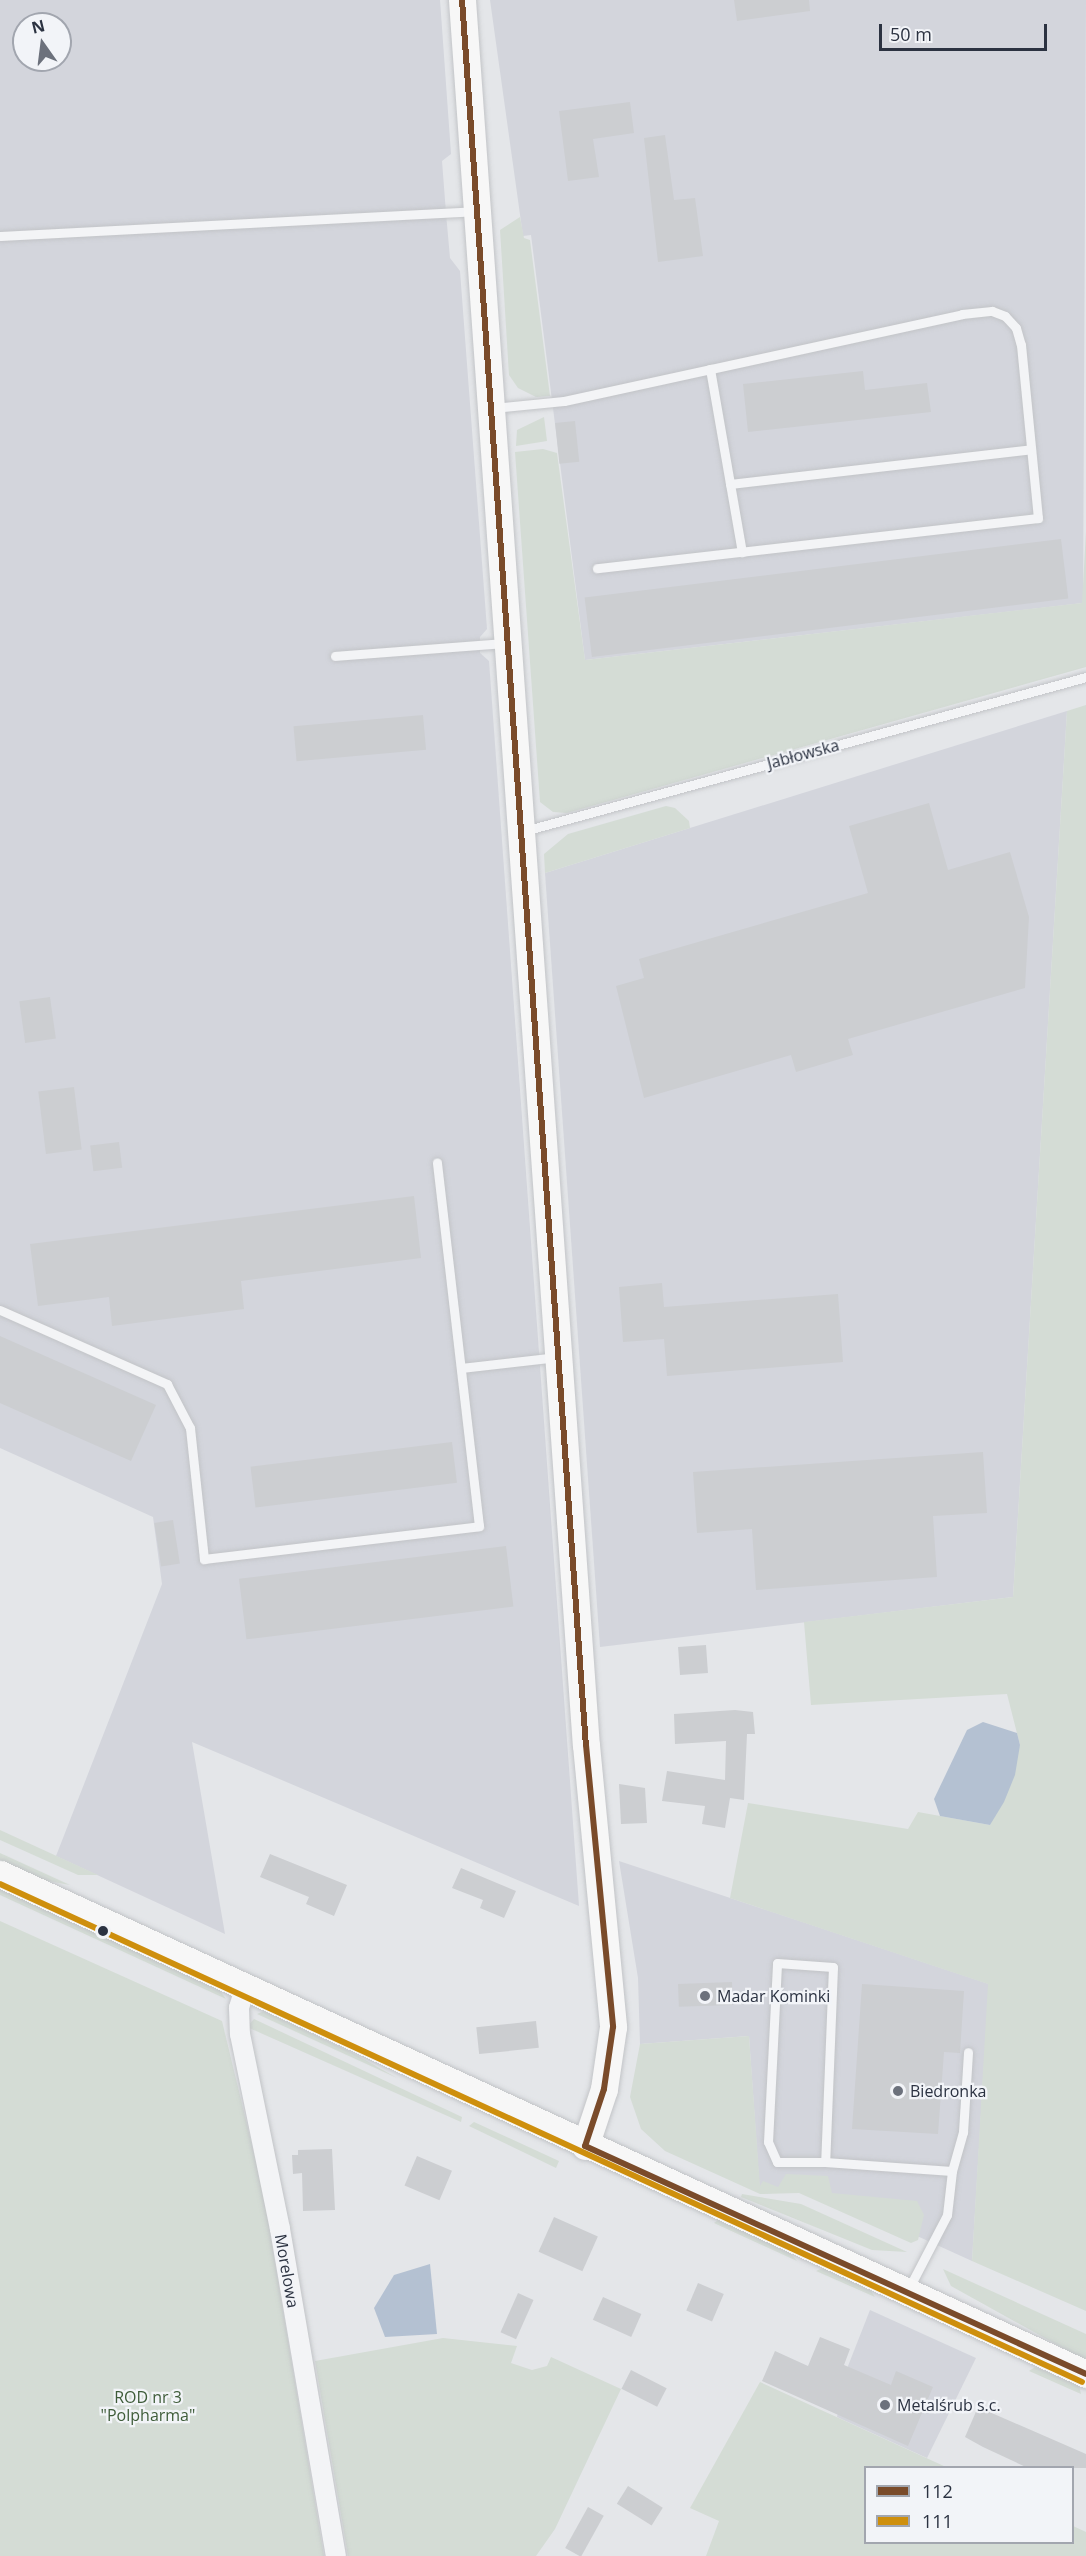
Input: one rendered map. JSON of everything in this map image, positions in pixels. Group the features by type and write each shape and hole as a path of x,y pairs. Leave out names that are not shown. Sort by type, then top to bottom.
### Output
{"main road":[{"path":"462,0 557,1356 593,1838 613,2027 604,2089 585,2146"},
{"path":"0,1874 585,2146 1086,2374"}],"street":[{"name":"Morelowa","path":"245,1988 239,2008 240,2034 280,2229 336,2556"}],"lane":[{"path":"0,236 477,211"},
{"path":"491,408 564,401 992,311 1005,316 1016,328 1021,345 1038,518 597,568"},
{"path":"710,369 742,552"},
{"path":"730,484 1031,449"},
{"path":"335,656 507,642"},
{"name":"Jabłowska","path":"521,832 1086,676"},
{"path":"0,1310 167,1384 190,1428 204,1559 479,1526 437,1162"},
{"path":"461,1368 557,1356"},
{"path":"825,2162 833,1967 777,1963 768,2142 777,2162 825,2162 952,2171"},
{"path":"907,2292 947,2215 952,2171 963,2132 968,2052"}],"shaded area":[{"path":"0,0 440,0 451,154 442,161 450,258 460,271 487,629 480,637 480,653 489,661 579,1906 192,1742 225,1934 56,1856 162,1584 153,1517 0,1448"},
{"path":"490,0 1086,0 1083,603 585,660 531,235 523,236"},
{"path":"1067,711 1013,1597 600,1647 545,873"},
{"path":"619,1861 989,1984 972,2261 816,2190 760,2194 749,2036 640,2044 638,1978"},
{"path":"870,2310 976,2358 927,2458 837,2417 848,2366"}],"green space":[{"path":"520,217 524,238 530,240 550,396 536,397 518,388 509,375 500,230"},
{"path":"544,417 547,441 516,446 517,430"},
{"path":"543,449 557,453 585,660 1082,603 1086,531 1086,667 567,813 553,812 540,802 515,452"},
{"path":"1086,705 1086,2311 972,2261 988,1984 730,1898 748,1803 908,1829 918,1812 990,1825 1020,1745 1007,1694 811,1705 804,1622 1013,1597 1067,711"},
{"path":"666,806 675,808 689,821 690,828 545,873 544,854 568,834"},
{"path":"0,1830 98,1875 78,1875 0,1840"},
{"path":"0,1853 70,1885 43,1880 0,1860"},
{"path":"0,1887 218,1988 226,1999 0,1895"},
{"name":"ROD nr 3 \"Polpharma\"","path":"0,1921 222,2021 263,2191 324,2556 0,2556"},
{"path":"264,2011 353,2053 397,2078 257,2014"},
{"path":"254,2019 462,2117 461,2122 247,2027"},
{"path":"749,2036 760,2186 763,2181 778,2187 786,2174 828,2176 832,2193 917,2201 924,2215 918,2240 911,2243 799,2193 760,2194 665,2151 641,2129 630,2097 640,2044"},
{"path":"474,2122 559,2161 556,2168 469,2126"},
{"path":"742,2194 801,2204 907,2252 872,2250 741,2197"},
{"path":"718,2220 788,2250 797,2261 714,2223"},
{"path":"825,2267 871,2291 875,2297 816,2271"},
{"path":"943,2269 1086,2334 1086,2361 951,2286"},
{"path":"443,2338 517,2346 511,2363 532,2370 547,2366 551,2357 621,2389 555,2529 536,2556 348,2556 315,2361"},
{"path":"1035,2367 1079,2385 1081,2394 1029,2371"},
{"path":"760,2382 944,2466 864,2466 864,2544 1074,2544 1074,2526 1086,2532 1086,2556 706,2556 719,2521 690,2508"}],"water":[{"path":"983,1722 1017,1733 1020,1745 1015,1775 1004,1802 990,1825 940,1816 934,1799 967,1730"},
{"path":"430,2264 437,2334 385,2337 374,2308 394,2275"}],"building":[{"path":"734,0 809,0 810,11 737,21"},
{"path":"630,102 634,133 593,139 599,177 568,181 559,111"},
{"path":"665,135 674,200 695,198 703,256 658,262 644,138"},
{"path":"863,371 865,390 927,383 931,412 748,432 743,384"},
{"path":"575,421 579,462 559,464 555,423"},
{"path":"1061,539 1068,599 592,657 585,597"},
{"path":"423,715 426,750 297,761 293,726"},
{"path":"929,803 948,870 1010,852 1029,917 1025,988 848,1039 853,1055 796,1072 791,1055 644,1098 616,986 644,978 639,959 868,893 849,826"},
{"path":"50,997 56,1039 25,1043 19,1001"},
{"path":"74,1087 82,1150 46,1154 38,1091"},
{"path":"119,1142 122,1168 93,1171 90,1146"},
{"path":"414,1196 421,1258 241,1281 244,1309 112,1326 109,1297 38,1306 30,1244"},
{"path":"662,1283 664,1307 838,1294 843,1362 667,1376 664,1339 623,1342 619,1287"},
{"path":"0,1336 156,1405 131,1461 0,1403"},
{"path":"452,1442 457,1483 256,1507 251,1467"},
{"path":"983,1452 987,1513 933,1516 937,1577 756,1590 752,1529 697,1533 693,1472"},
{"path":"173,1520 180,1563 161,1566 154,1523"},
{"path":"506,1546 513,1607 246,1639 239,1579"},
{"path":"706,1645 708,1673 680,1675 678,1647"},
{"path":"735,1710 753,1712 755,1734 747,1734 744,1800 730,1798 725,1828 702,1824 705,1806 662,1801 667,1771 725,1780 726,1741 675,1744 674,1714"},
{"path":"619,1784 645,1788 647,1823 621,1824"},
{"path":"270,1854 347,1885 334,1916 306,1904 309,1897 260,1877"},
{"path":"461,1868 516,1891 504,1918 480,1908 483,1900 452,1888"},
{"name":"Madar Kominki","path":"732,1982 733,2005 679,2007 678,1984"},
{"name":"Biedronka","path":"862,1984 964,1991 960,2053 944,2052 938,2134 852,2129"},
{"path":"536,2021 539,2048 479,2054 476,2027"},
{"path":"332,2149 335,2210 303,2211 302,2173 293,2174 292,2155 298,2155 298,2150"},
{"path":"417,2156 452,2171 439,2200 404,2185"},
{"path":"554,2217 598,2237 582,2271 539,2252"},
{"path":"698,2283 724,2294 712,2322 686,2311"},
{"path":"518,2293 534,2300 516,2339 501,2332"},
{"path":"603,2297 641,2314 631,2337 593,2320"},
{"path":"820,2337 850,2349 844,2365 891,2385 896,2371 933,2387 908,2446 762,2381 775,2351 808,2366"},
{"path":"631,2370 667,2388 657,2407 621,2389"},
{"path":"978,2407 1086,2454 1086,2468 1024,2466 965,2437"},
{"path":"628,2486 663,2508 652,2526 617,2504"},
{"path":"588,2507 604,2516 581,2556 565,2548"}],"transit line":[{"name":"112","path":"462,0 586,1745 613,2027 604,2089 585,2146 1086,2374"},
{"name":"111","path":"0,1884 1082,2382"}],"place":[{"name":"Madar Kominki","path":"705,1996"},
{"name":"Biedronka","path":"898,2091"},
{"name":"Metalśrub s.c.","path":"885,2405"}]}
